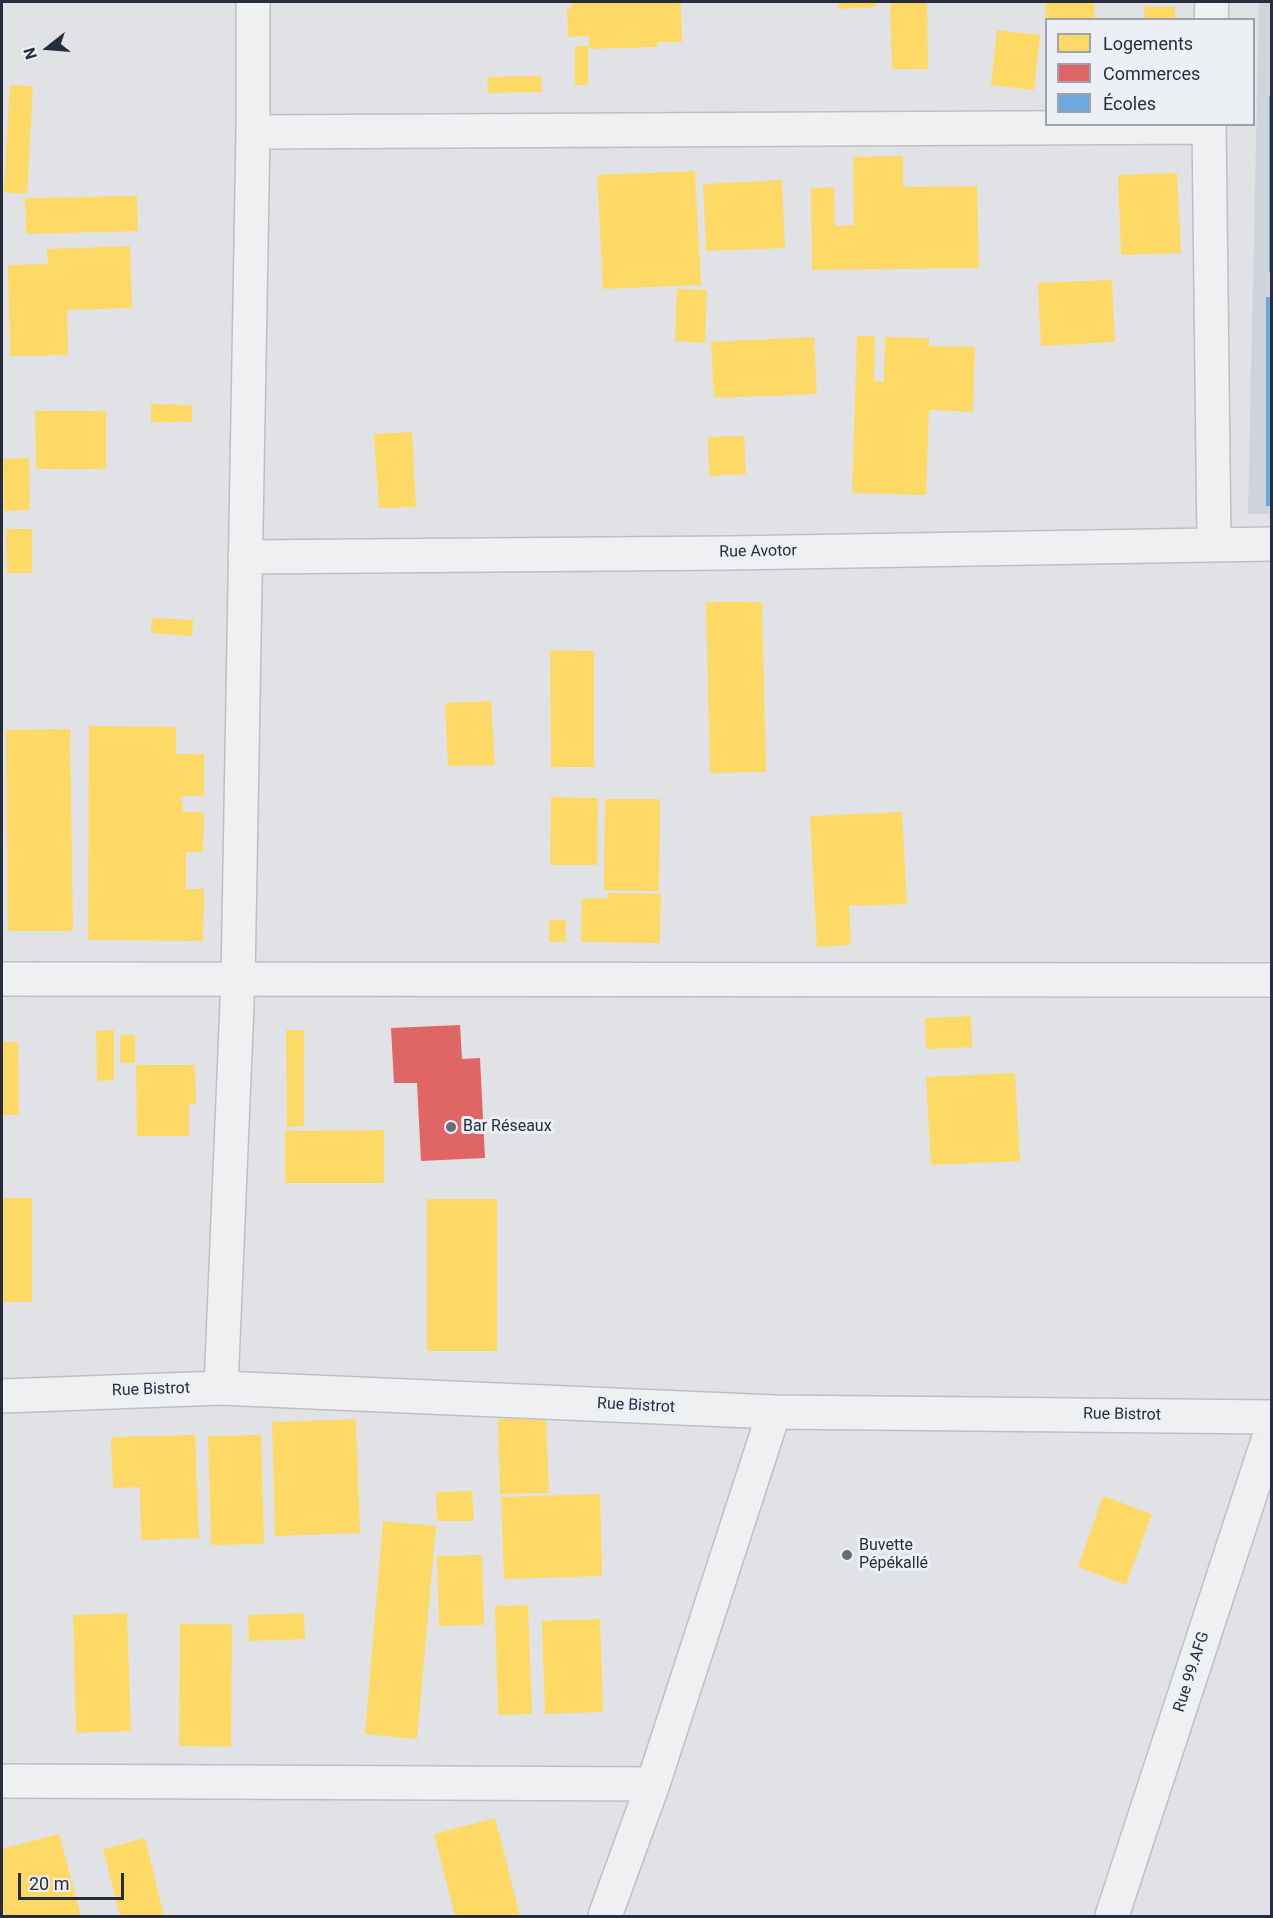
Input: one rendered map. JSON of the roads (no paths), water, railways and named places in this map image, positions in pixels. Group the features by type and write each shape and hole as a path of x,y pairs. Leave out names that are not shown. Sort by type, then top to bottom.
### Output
{"street":[{"path":"221,1388 238,980 253,132 253,2"},
{"path":"1211,18 1212,2"},
{"path":"253,132 1209,126 1214,544"},
{"name":"Rue Avotor","path":"245,557 741,553 1272,544"},
{"path":"2,979 1272,980"},
{"name":"Rue Bistrot","path":"2,1396 221,1388 774,1412 1272,1417"},
{"path":"605,1917 653,1784 774,1412"},
{"name":"Rue 99.AFG","path":"1112,1917 1272,1428"},
{"path":"2,1781 653,1784"}],"place":[{"name":"Bar Réseaux","path":"451,1127"},
{"name":"Buvette Pépékallé","path":"847,1555"}]}
